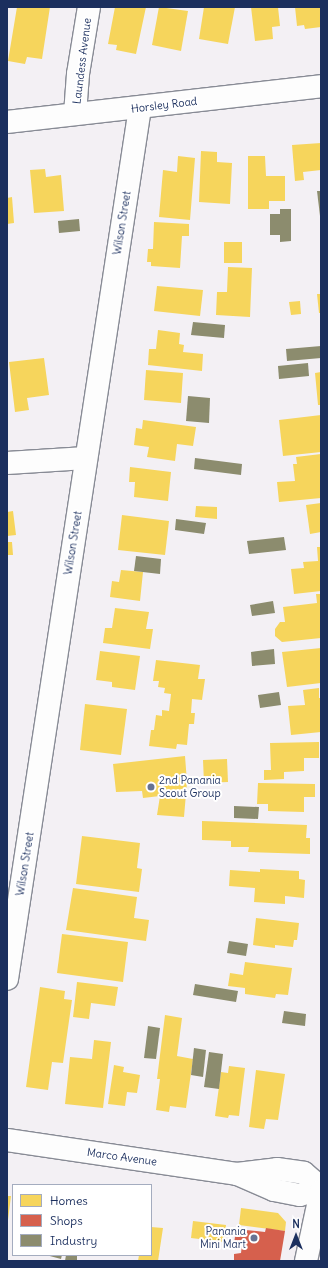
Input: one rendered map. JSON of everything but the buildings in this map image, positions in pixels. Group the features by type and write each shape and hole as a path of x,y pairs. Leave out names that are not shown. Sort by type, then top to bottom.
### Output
{"street":[{"name":"Laundess Avenue","path":"75,114 78,74 89,7"},
{"name":"Horsley Road","path":"7,122 140,108 321,86"},
{"name":"Wilson Street","path":"7,979 140,108"},
{"path":"7,463 86,458"},
{"name":"Marco Avenue","path":"7,1140 237,1174 277,1169 304,1173 321,1189"},
{"path":"306,1261 318,1219 321,1189"}],"place":[{"name":"2nd Panania Scout Group","path":"151,787"},
{"name":"Panania Mini Mart","path":"254,1238"}]}
